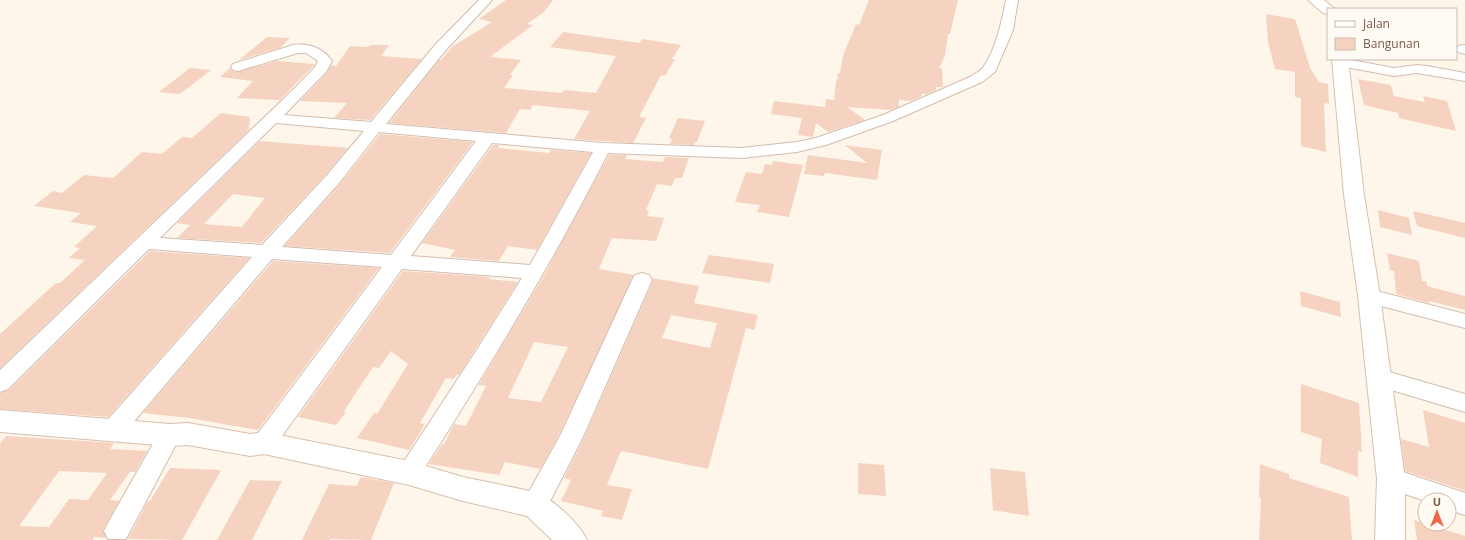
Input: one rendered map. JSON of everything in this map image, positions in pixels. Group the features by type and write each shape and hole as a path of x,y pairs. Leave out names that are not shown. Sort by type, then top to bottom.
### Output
{"street":[{"path":"112,431 376,128 440,48 486,0"},
{"path":"271,118 603,148 742,152 797,147 820,142 888,118 977,79 990,69 1006,30 1012,0"},
{"path":"1314,0 1327,9"},
{"path":"0,383 322,69 325,61 320,55 309,49 299,48 238,67"},
{"path":"1390,540 1391,479 1370,296 1354,195 1340,61 1394,72 1417,69 1465,77"},
{"path":"264,443 487,138"},
{"path":"409,473 488,351 576,200 603,148"},
{"path":"145,243 535,272"},
{"path":"535,505 570,439 642,280"},
{"path":"1370,296 1465,322"},
{"path":"1379,378 1465,404"},
{"path":"2,424 170,435 188,434 250,445 264,443 409,473 463,489 535,505 572,540"},
{"path":"117,531 170,435"},
{"path":"1391,479 1465,504"}],"building":[{"path":"506,0 553,0 544,12 527,24 533,25 490,57 521,60 510,75 513,75 504,88 562,93 564,90 596,93 616,56 550,47 563,32 640,43 642,39 681,45 672,59 675,59 665,76 661,75 639,117 646,118 633,143 574,139 590,111 533,105 530,110 520,109 506,133 389,123 439,60 441,60 453,46 492,22 479,19"},
{"path":"869,0 958,0 950,34 948,34 945,56 939,68 942,68 943,87 936,87 936,90 927,94 921,94 922,96 911,101 899,100 899,107 890,110 847,107 865,120 828,132 816,123 813,137 798,135 802,118 771,114 774,101 825,107 826,99 834,100 836,81 838,73 840,73 843,56 856,24 859,25"},
{"path":"1266,14 1295,19 1310,68 1319,82 1328,84 1329,104 1324,103 1326,152 1301,146 1301,98 1295,97 1295,72 1275,69 1268,42"},
{"path":"267,37 290,38 280,48 239,60"},
{"path":"370,45 389,45 381,56 422,59 370,120 334,118 347,103 300,101 327,73 331,65 336,66 350,46 368,47"},
{"path":"277,61 315,64 280,100 237,98 253,81 220,77 230,68 233,71 238,72"},
{"path":"190,68 211,70 180,94 159,92"},
{"path":"1358,79 1391,85 1394,96 1425,102 1423,96 1447,101 1456,131 1399,118 1398,113 1364,105"},
{"path":"221,113 250,117 249,130 0,368 0,334 56,283 60,283 85,260 69,258 80,248 74,247 97,226 70,222 81,213 34,206 53,191 62,193 84,175 113,178 142,152 162,154 182,137 192,138"},
{"path":"678,118 705,121 697,142 695,142 694,145 670,144 672,139 669,138"},
{"path":"380,134 473,142 390,253 285,246 340,184"},
{"path":"260,141 348,148 326,174 261,243 177,238 190,225 177,223","holes":["233,194 265,198 242,227 204,224"]},
{"path":"493,145 499,145 498,148 549,153 551,150 591,153 537,250 508,246 499,261 450,257 455,250 422,243"},
{"path":"845,145 882,150 877,180 825,173 824,176 804,174 808,155 867,163"},
{"path":"609,155 627,155 625,159 663,162 665,157 689,158 682,178 675,178 672,186 657,184 646,210 649,211 647,216 664,218 656,241 612,238 599,269 634,275 560,433 540,469 505,462 499,475 429,464 442,444 444,444 454,424 466,426 486,386 478,385 542,279","holes":["534,342 568,347 541,402 508,398"]},
{"path":"773,161 803,165 789,217 757,212 760,205 735,202 746,172 762,174 765,164 772,165"},
{"path":"1378,210 1409,218 1412,235 1380,227"},
{"path":"1413,211 1465,223 1465,238 1417,226"},
{"path":"150,251 249,258 108,417 0,409 0,393 9,390"},
{"path":"1387,253 1419,261 1422,281 1427,282 1427,286 1465,296 1465,310 1429,301 1429,303 1396,294 1394,271 1390,270"},
{"path":"709,255 774,264 770,283 702,273"},
{"path":"273,261 379,268 258,430 189,418 143,413"},
{"path":"403,271 490,277 489,279 518,282 459,375 457,374 454,379 446,378 420,423 425,424 409,450 357,438 374,413 377,414 408,364 391,351 379,368 373,367 344,411 346,412 336,425 298,417"},
{"path":"652,278 699,286 694,303 758,315 754,330 746,328 708,469 621,451 607,485 632,489 622,520 601,516 603,511 561,501 571,480 564,478 583,440 653,281","holes":["671,315 717,323 710,348 662,338"]},
{"path":"1300,291 1340,302 1341,317 1301,306"},
{"path":"1301,384 1359,403 1362,452 1358,451 1358,477 1320,463 1322,439 1301,432"},
{"path":"1423,410 1465,423 1465,491 1405,471 1401,439 1429,447"},
{"path":"6,436 114,443 110,449 147,451 135,472 130,472 110,500 119,501 103,530 106,538 94,537 93,540 0,540 0,444","holes":["59,471 107,473 88,500 69,499 49,527 19,526"]},
{"path":"858,463 884,465 886,496 858,494"},
{"path":"1260,464 1289,474 1289,478 1349,497 1352,540 1259,540 1261,498 1259,497"},
{"path":"170,468 221,470 182,540 128,539 148,501 150,501"},
{"path":"990,468 1025,472 1029,516 993,510"},
{"path":"361,477 394,483 371,540 302,540 329,484 357,486"},
{"path":"250,480 282,481 252,540 217,540"},
{"path":"1414,520 1417,521 1417,532 1452,532 1465,536 1465,540 1417,540"}]}
